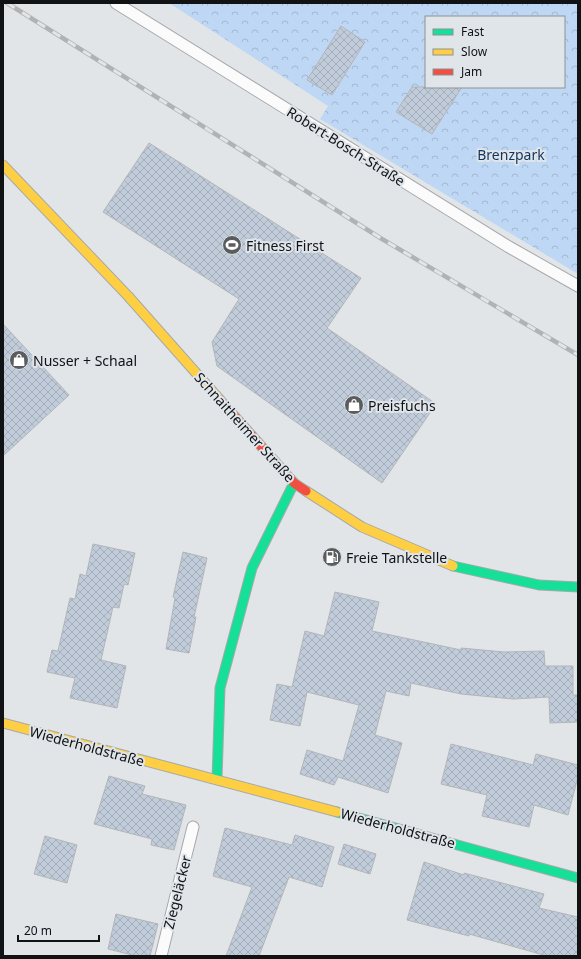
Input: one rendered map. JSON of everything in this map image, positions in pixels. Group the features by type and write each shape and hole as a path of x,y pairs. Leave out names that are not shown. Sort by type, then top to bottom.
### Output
{"street":[{"name":"Schnaitheimer Straße","path":"3,165 128,296 294,483 362,527 451,565 539,585 578,587"},
{"path":"217,779 220,688 252,568 294,483"},
{"name":"Wiederholdstraße","path":"3,723 217,779 578,878"}],"lane":[{"name":"Robert-Bosch-Straße","path":"116,3 509,247 578,286"},
{"name":"Ziegeläcker","path":"161,956 193,827"}],"green space":[{"name":"Brenzpark","path":"169,3 578,3 578,274 320,119 328,106"}],"building":[{"path":"341,26 365,42 332,95 307,80"},
{"path":"412,87 461,88 432,134 396,112"},
{"name":"Fitness First","path":"149,143 361,278 327,328 436,404 382,483 217,366 212,342 239,299 103,212"},
{"name":"Nusser + Schaal","path":"3,324 69,395 3,456"},
{"path":"93,544 135,553 128,585 124,584 119,608 113,607 101,660 126,666 117,708 70,698 75,678 47,672 52,650 58,651 70,598 75,599 80,574 86,576"},
{"path":"183,552 207,558 194,617 196,617 189,653 166,649 175,598 173,597"},
{"path":"335,592 379,602 372,631 461,650 461,648 504,652 544,651 545,666 573,666 573,695 578,695 578,722 550,723 549,697 513,699 461,694 411,683 409,696 386,691 375,735 402,743 388,793 338,777 334,785 300,774 307,750 343,761 359,705 307,692 300,726 270,720 277,684 292,687 305,631 324,636"},
{"path":"451,744 533,765 536,754 578,765 578,777 568,815 534,805 529,827 482,816 487,795 441,784"},
{"path":"109,776 145,786 142,794 186,805 174,850 151,845 152,839 94,824"},
{"path":"225,828 292,845 295,835 334,847 322,887 289,877 259,956 226,956 252,887 213,876"},
{"path":"45,836 77,845 67,883 34,874"},
{"path":"344,844 376,854 370,874 338,864"},
{"path":"424,862 464,875 464,873 544,894 539,908 578,917 578,956 547,956 469,934 469,936 407,920"},
{"path":"116,914 158,924 150,956 136,956 108,949"}],"railway":[{"path":"7,3 382,239 578,355"}],"traffic: fast":[{"path":"217,779 220,688 252,568 294,483"},
{"path":"453,566 539,585 578,587"},
{"path":"337,812 578,878"}],"traffic: slow":[{"path":"3,165 128,296 220,400"},
{"path":"306,491 362,527 453,566"},
{"path":"3,723 337,812"}],"traffic: jam":[{"path":"220,400 294,483 306,491"}],"place":[{"name":"Fitness First","path":"232,245"},
{"name":"Nusser + Schaal","path":"19,360"},
{"name":"Preisfuchs","path":"354,405"},
{"name":"Freie Tankstelle","path":"332,557"}]}
